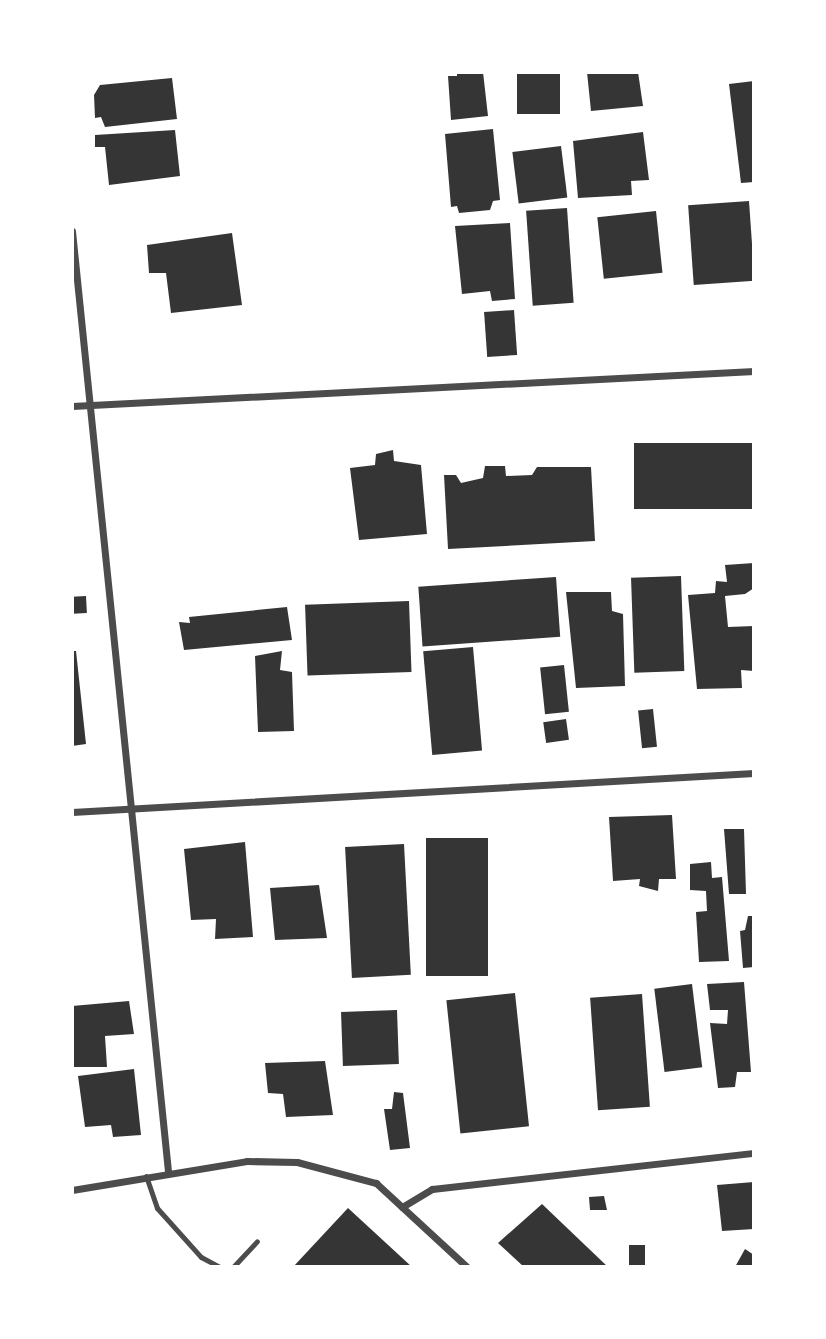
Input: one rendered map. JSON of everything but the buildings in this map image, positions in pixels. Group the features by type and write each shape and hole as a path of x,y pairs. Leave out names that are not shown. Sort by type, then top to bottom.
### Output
{"street":[{"path":"72,231 93,404 130,808 168,1172"},
{"path":"72,406 754,371"},
{"path":"72,812 754,773"},
{"path":"402,1208 432,1189 754,1153"},
{"path":"72,1190 146,1175 247,1161 297,1162 376,1183 467,1267"}],"lane":[{"path":"146,1175 157,1208 201,1257 220,1267"},
{"path":"233,1267 257,1241"}]}
